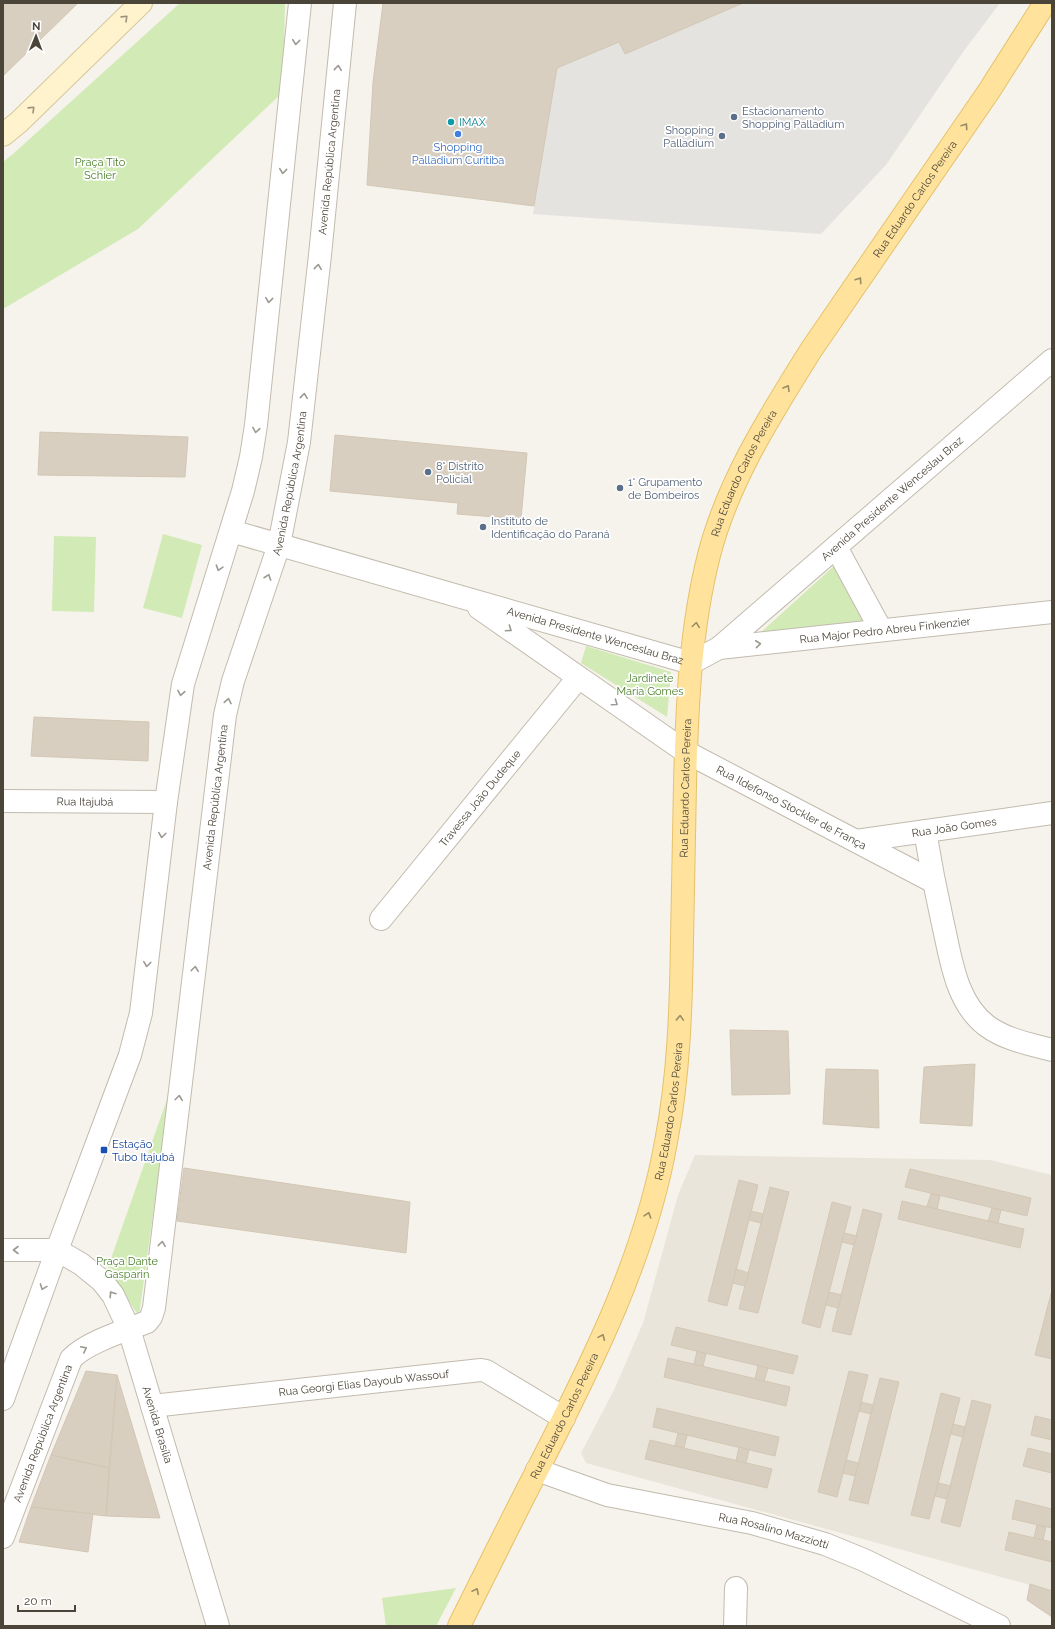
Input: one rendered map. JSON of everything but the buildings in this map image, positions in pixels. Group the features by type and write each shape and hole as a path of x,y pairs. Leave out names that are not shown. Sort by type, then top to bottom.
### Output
{"main road":[{"path":"3,135 19,122 141,3"},
{"name":"Rua Eduardo Carlos Pereira","path":"459,1626 564,1418 594,1355 627,1275 649,1211 666,1146 674,1095 680,1020 686,752 691,664 695,626 710,552 723,514 739,477 762,432 811,350 989,90 1046,3"}],"street":[{"path":"3,1399 56,1250 130,1055 141,1013 166,802 183,684 231,531 249,464 256,426 300,3"},
{"name":"Avenida República Argentina","path":"5,1528 71,1359 76,1353 147,1322 151,1318 154,1308 228,697 279,545 299,442 320,255 345,3"},
{"name":"Avenida Presidente Wenceslau Braz","path":"231,531 691,664 719,648 1052,360"},
{"path":"836,547 881,630"},
{"name":"Rua Ildefonso Stockler de França","path":"465,598 686,752 934,882"},
{"name":"Rua Major Pedro Abreu Finkenzier","path":"719,648 1052,612"},
{"name":"Travessa João Dudeque","path":"381,919 578,678"},
{"name":"Rua Itajubá","path":"3,801 166,802"},
{"name":"Rua João Gomes","path":"856,841 1052,813"},
{"path":"925,831 934,882 954,972 962,993 972,1011 986,1026 1007,1037 1052,1050"},
{"path":"3,1250 56,1250"},
{"name":"Avenida Brasília","path":"56,1250 81,1264 102,1281 113,1295 129,1329 218,1626"},
{"name":"Rua Georgi Elias Dayoub Wassouf","path":"152,1406 481,1370 486,1371 564,1418"},
{"name":"Rua Rosalino Mazziotti","path":"537,1470 607,1495 752,1523 825,1544 864,1560 999,1626"},
{"path":"735,1626 736,1588"}],"shaded area":[{"name":"Estacionamento Shopping Palladium","path":"743,3 1000,3 963,52 886,165 821,234 533,214 557,68 619,42 625,54"},
{"path":"695,1155 990,1160 1052,1175 1052,1591 586,1463 581,1453 614,1390 643,1323 678,1195"}],"green space":[{"name":"Praça Tito Schier","path":"180,3 285,3 283,92 138,229 3,309 3,162"},
{"path":"163,534 202,545 182,618 143,608"},
{"path":"54,536 96,537 94,612 52,611"},
{"path":"834,566 863,621 760,633"},
{"name":"Jardinete Maria Gomes","path":"586,646 671,672 667,717 581,663"},
{"name":"Praça Dante Gasparin","path":"170,1091 139,1316 107,1270"},
{"path":"456,1588 436,1626 386,1626 382,1598"}],"place":[{"name":"Estacionamento Shopping Palladium","path":"734,117"},
{"name":"IMAX","path":"451,122"},
{"name":"Shopping Palladium Curitiba","path":"458,134"},
{"name":"Shopping Palladium","path":"722,136"},
{"name":"8° Distrito Policial","path":"428,472"},
{"name":"1° Grupamento de Bombeiros","path":"620,488"},
{"name":"Instituto de Identificação do Paraná","path":"483,527"},
{"name":"Estação Tubo Itajubá","path":"104,1150"}]}
